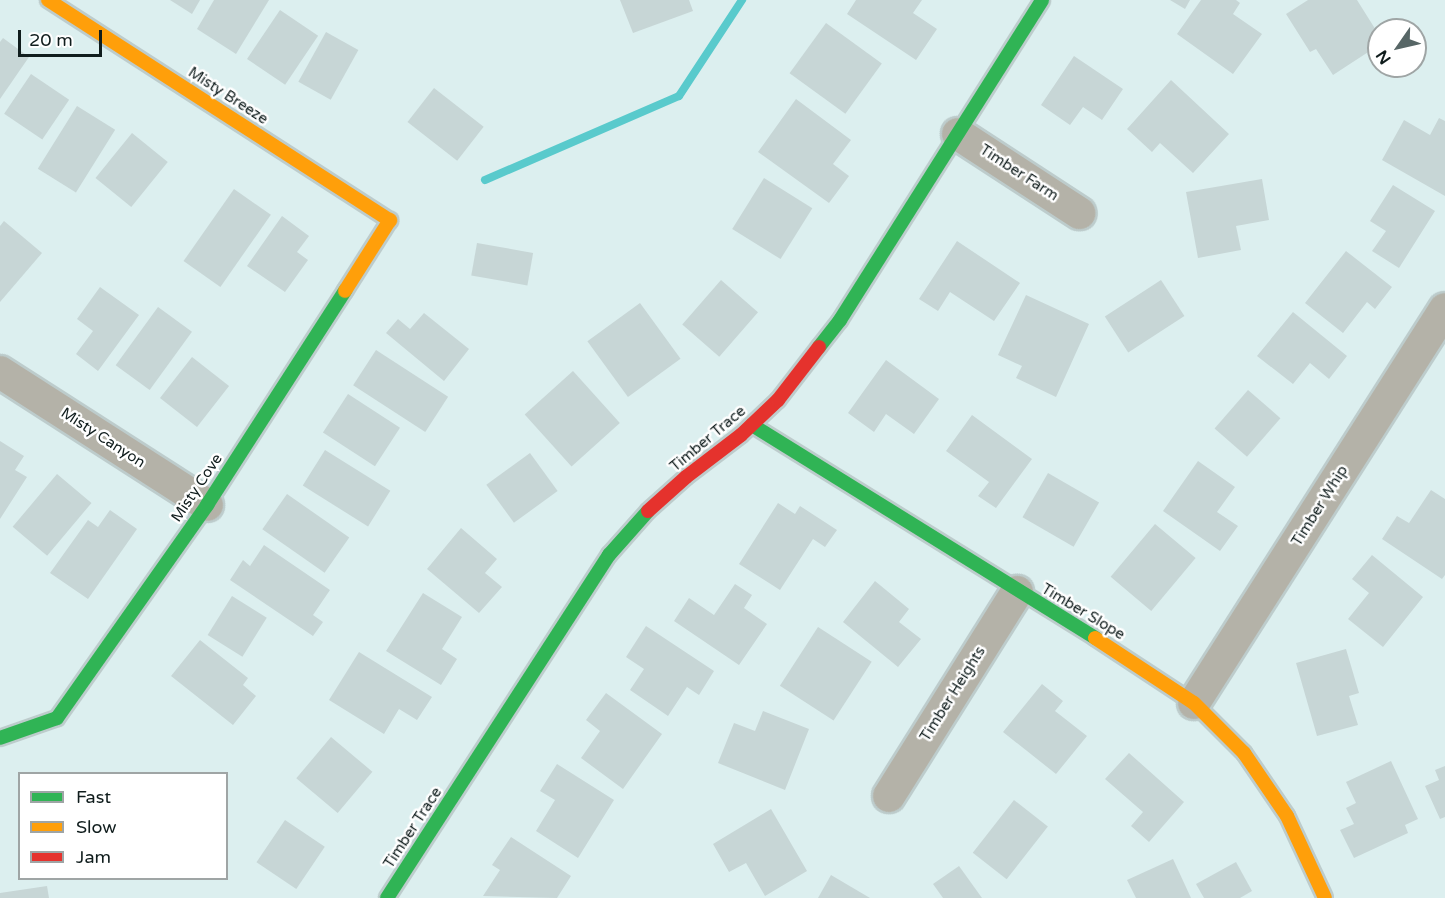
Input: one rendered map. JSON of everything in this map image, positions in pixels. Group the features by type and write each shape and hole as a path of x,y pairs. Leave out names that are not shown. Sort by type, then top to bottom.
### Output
{"street":[{"name":"Misty Breeze","path":"48,0 390,220"},
{"name":"Timber Trace","path":"387,898 609,555 645,514 752,425 778,400 840,320 1042,0"},
{"name":"Timber Farm","path":"958,134 1079,213"},
{"name":"Misty Cove","path":"0,738 57,718 207,505 390,220"},
{"name":"Timber Whip","path":"1194,704 1445,309"},
{"name":"Misty Canyon","path":"0,372 207,505"},
{"name":"Timber Slope","path":"752,425 1017,592 1159,678 1194,704 1244,753 1267,783 1287,816 1325,898"},
{"name":"Timber Heights","path":"889,796 1017,592"}],"building":[{"path":"170,0 200,0 192,14"},
{"path":"214,0 269,0 236,54 197,29"},
{"path":"620,0 689,0 693,11 633,33"},
{"path":"856,0 922,0 913,13 937,29 916,60 847,14"},
{"path":"1170,0 1190,0 1185,9"},
{"path":"1201,0 1236,0 1240,3 1233,14 1262,34 1233,74 1177,34"},
{"path":"1308,0 1357,0 1368,18 1367,53 1333,75 1316,49 1310,52 1286,14"},
{"path":"280,10 318,36 285,85 247,59"},
{"path":"826,23 882,64 845,114 790,73"},
{"path":"326,32 358,50 331,100 298,82"},
{"path":"3,38 29,57 0,99 0,42"},
{"path":"1074,56 1123,89 1102,120 1083,107 1070,125 1041,105"},
{"path":"31,74 69,100 42,140 4,114"},
{"path":"1171,80 1229,134 1193,173 1160,143 1152,152 1127,129"},
{"path":"434,88 484,127 457,161 408,122"},
{"path":"796,99 851,140 833,164 849,176 829,203 758,152"},
{"path":"77,106 115,130 76,193 38,169"},
{"path":"1439,118 1445,121 1445,196 1382,160 1404,120 1430,135"},
{"path":"132,133 168,162 131,207 95,178"},
{"path":"764,178 812,208 781,259 732,229"},
{"path":"1262,179 1269,220 1236,226 1241,250 1198,258 1186,192"},
{"path":"1393,185 1435,211 1399,268 1372,251 1386,231 1370,221"},
{"path":"234,189 271,215 220,287 184,261"},
{"path":"282,216 309,236 297,252 308,260 285,292 247,266"},
{"path":"4,221 42,253 0,302 0,226"},
{"path":"957,241 1020,283 994,321 950,292 938,311 919,299"},
{"path":"477,243 533,253 527,285 471,275"},
{"path":"1346,251 1392,287 1375,309 1367,302 1343,333 1305,303"},
{"path":"721,280 758,312 719,357 682,325"},
{"path":"1161,280 1184,316 1128,353 1105,316"},
{"path":"100,287 139,315 98,371 76,354 93,331 77,319"},
{"path":"1026,295 1089,324 1056,397 1016,378 1022,366 998,355"},
{"path":"640,303 681,359 628,397 587,341"},
{"path":"158,307 192,332 150,390 116,365"},
{"path":"1293,312 1347,356 1329,379 1310,363 1293,384 1257,356"},
{"path":"424,313 469,349 444,381 386,333 398,319 410,329"},
{"path":"376,350 448,397 425,432 353,385"},
{"path":"192,357 229,386 197,427 160,398"},
{"path":"886,360 939,399 914,434 886,414 874,432 848,413"},
{"path":"573,371 620,423 572,467 525,414"},
{"path":"1248,390 1280,418 1247,457 1215,428"},
{"path":"348,394 400,428 375,466 323,433"},
{"path":"972,415 1032,459 996,508 978,496 989,482 946,451"},
{"path":"0,441 24,456 15,470 27,477 0,519"},
{"path":"325,450 390,491 368,526 303,486"},
{"path":"530,453 558,491 514,523 486,485"},
{"path":"1198,461 1235,487 1217,512 1238,526 1220,551 1163,511"},
{"path":"1048,473 1099,502 1074,547 1023,517"},
{"path":"57,474 91,503 47,556 13,527"},
{"path":"1431,490 1445,499 1445,575 1442,579 1382,539 1397,516 1409,523"},
{"path":"287,494 349,538 325,573 262,529"},
{"path":"778,503 795,514 800,506 837,530 825,547 813,539 780,590 739,564"},
{"path":"110,510 137,529 88,599 50,573 88,520 98,527"},
{"path":"1155,524 1196,558 1151,611 1111,577"},
{"path":"461,528 497,559 485,573 502,587 479,613 427,569"},
{"path":"264,545 330,590 313,615 323,622 313,636 230,580 243,560 250,566"},
{"path":"1372,555 1423,597 1383,647 1348,619 1369,593 1352,579"},
{"path":"875,581 909,609 899,622 921,639 898,667 843,622"},
{"path":"735,584 752,595 744,608 767,624 739,665 674,621 689,598 714,615"},
{"path":"423,593 462,617 442,649 457,659 441,685 386,651"},
{"path":"232,596 267,618 242,657 208,635"},
{"path":"646,626 714,671 699,695 687,687 668,716 630,690 644,669 626,657"},
{"path":"818,627 872,662 834,721 780,686"},
{"path":"200,640 248,678 243,685 256,696 233,725 171,676"},
{"path":"1346,649 1359,693 1349,696 1358,725 1317,736 1296,663"},
{"path":"359,652 432,697 417,720 399,709 384,734 329,700"},
{"path":"1042,684 1063,701 1055,711 1087,736 1056,774 1003,732"},
{"path":"606,693 662,734 623,789 581,758 600,731 586,720"},
{"path":"763,711 809,729 785,790 718,763 734,723 755,731"},
{"path":"331,737 372,772 338,813 296,778"},
{"path":"1129,753 1184,802 1149,842 1131,826 1143,812 1105,779"},
{"path":"1391,761 1418,819 1405,825 1408,833 1354,858 1340,830 1354,824 1346,808 1356,803 1346,782"},
{"path":"557,764 614,800 578,858 536,831 555,800 540,791"},
{"path":"1445,766 1445,817 1440,819 1425,786 1439,780 1435,770"},
{"path":"1014,800 1048,826 1007,879 973,853"},
{"path":"771,809 807,871 765,896 746,863 729,872 713,844"},
{"path":"285,820 325,847 296,889 256,862"},
{"path":"511,837 571,876 557,898 483,896 500,870 492,865"},
{"path":"1173,859 1191,898 1136,898 1127,880"},
{"path":"1236,862 1252,891 1240,898 1204,898 1196,884"},
{"path":"959,866 982,898 943,898 933,884"},
{"path":"831,875 870,898 818,898"},
{"path":"47,886 49,898 0,898 0,893"}],"waterway":[{"path":"485,180 679,96 742,0"}],"traffic: fast":[{"path":"819,347 840,320 1042,0"},
{"path":"0,738 57,718 207,505 345,291"},
{"path":"752,425 1095,638"},
{"path":"387,898 609,555 648,511"}],"traffic: slow":[{"path":"48,0 390,220 345,291"},
{"path":"1095,638 1194,703 1244,753 1287,816 1325,898"}],"traffic: jam":[{"path":"648,511 686,477 741,435 778,400 819,347"}]}
